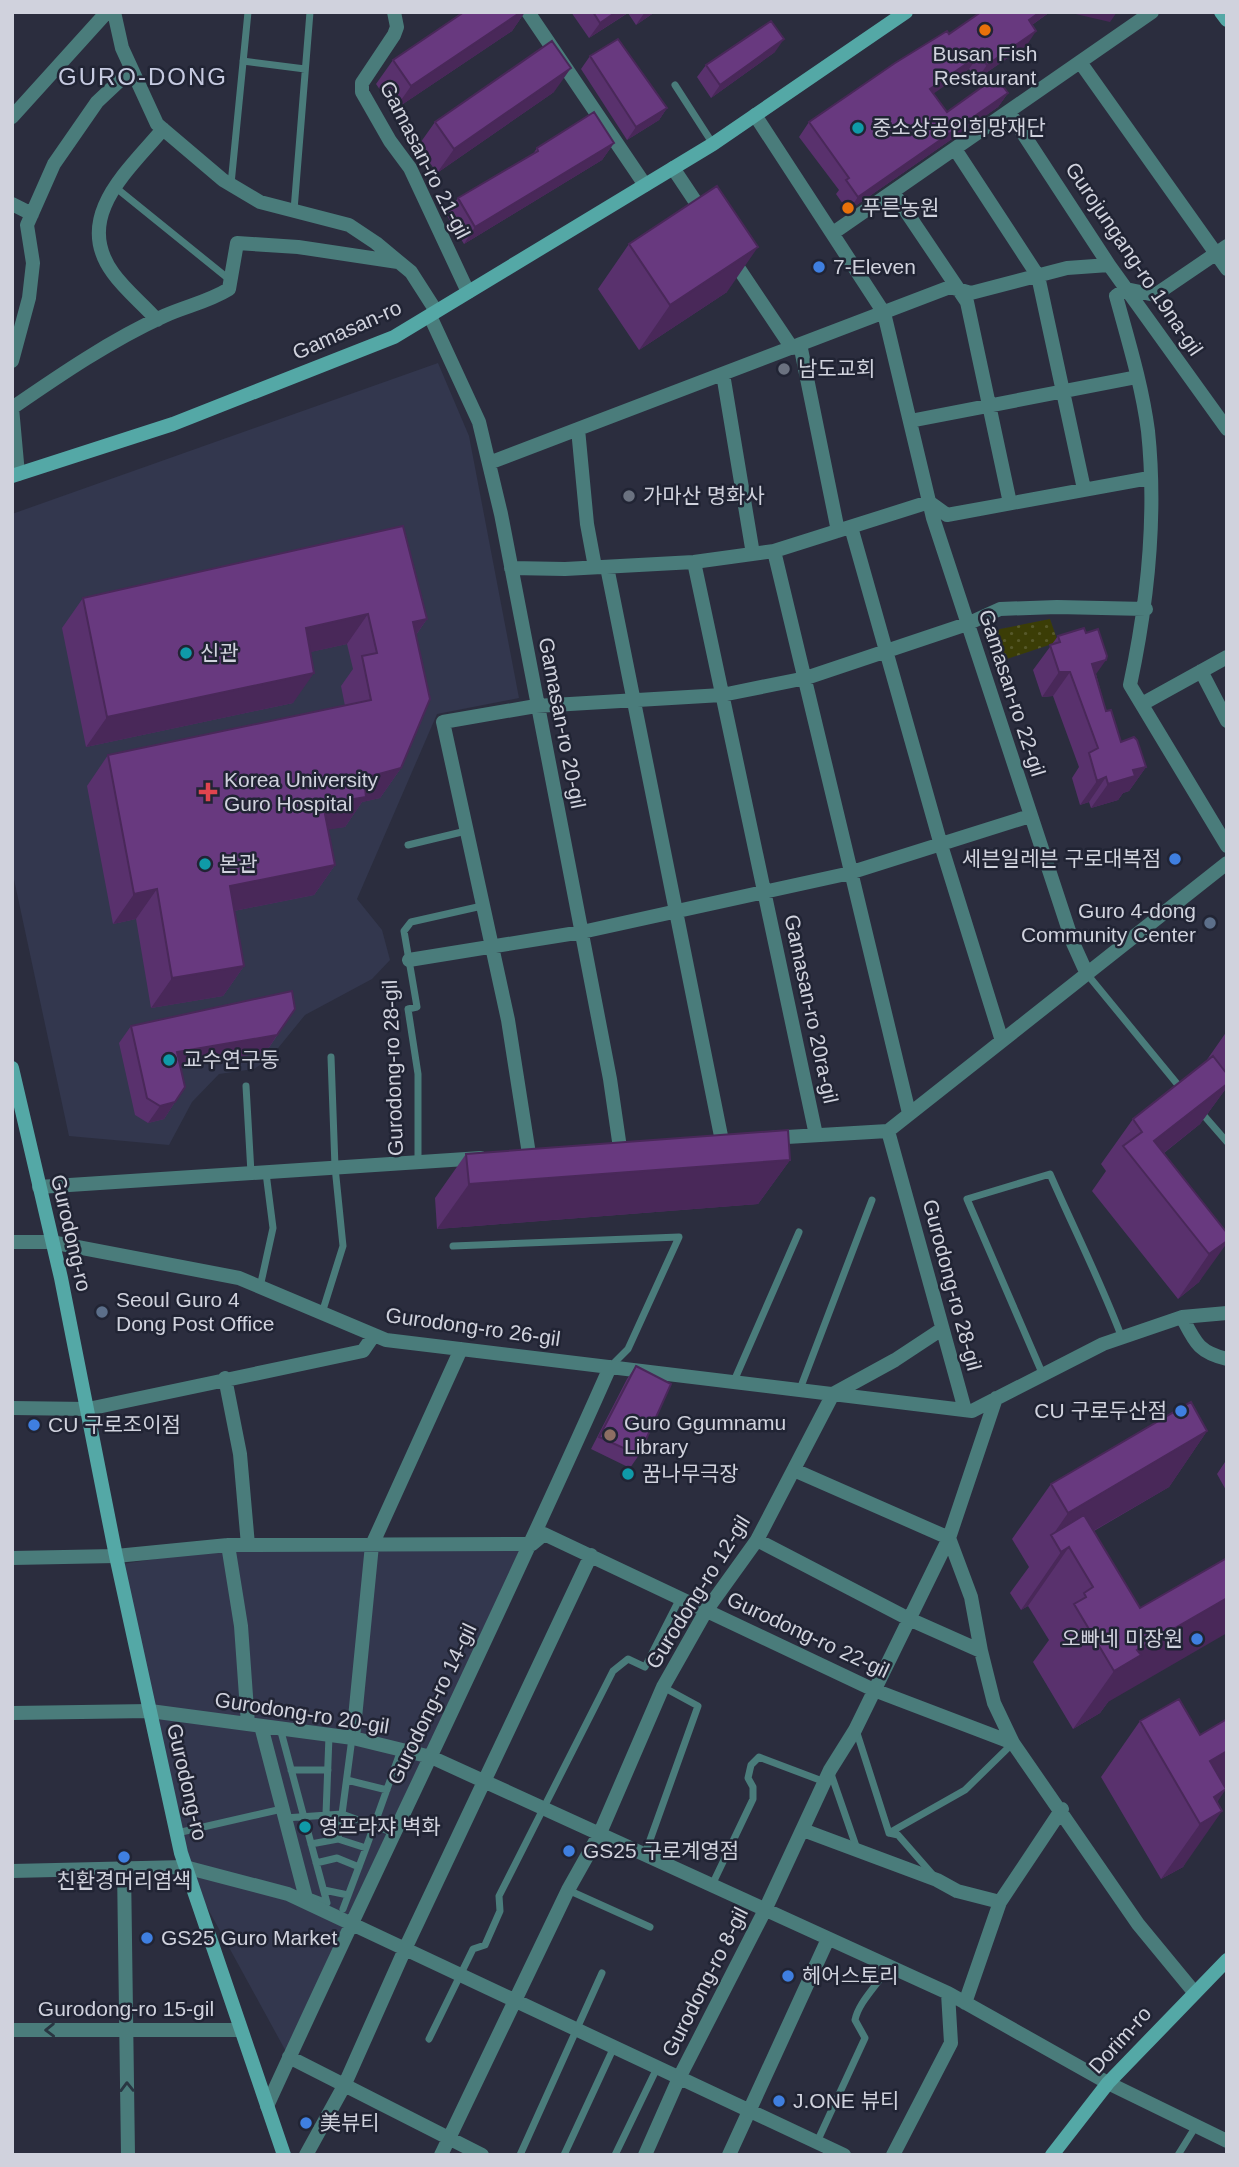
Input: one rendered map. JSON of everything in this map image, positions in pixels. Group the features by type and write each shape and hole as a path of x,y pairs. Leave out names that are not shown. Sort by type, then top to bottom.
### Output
{"main road":[{"name":"Gamasan-ro","path":"15,475 173,425 394,337 713,144 906,12"},
{"path":"1222,12 1227,20"},
{"name":"Gurodong-ro","path":"12,1068 15,1094 39,1187 88,1409 116,1556 185,1867 285,2155"},
{"name":"Dorim-ro","path":"1052,2155 1108,2083 1227,1960"}],"street":[{"path":"12,117 107,12"},
{"path":"114,12 131,70 157,124 163,130 115,187 98,218 105,261 157,320"},
{"name":"Gamasan-ro 21-gil","path":"394,12 397,27 394,35 362,83 362,93 390,141 410,168 468,292"},
{"path":"528,12 645,185"},
{"path":"833,233 1152,12"},
{"path":"1080,62 1221,250 1227,269"},
{"path":"12,360 29,298 33,263 27,225 54,164 97,102 131,70"},
{"name":"Gurojungang-ro 19na-gil","path":"1009,111 1109,265 1227,429"},
{"name":"Gamasan-ro 22-gil","path":"755,115 884,313 929,502 1030,816 1073,943 1087,974"},
{"name":"Gamasan-ro 20-gil","path":"163,130 231,185 260,202 349,225 411,272 433,313 479,422 489,463 582,932 619,1148"},
{"path":"955,149 1038,276 1084,489"},
{"path":"673,168 710,224"},
{"path":"892,192 967,302 1010,503"},
{"path":"12,204 32,214"},
{"path":"15,475 12,408 60,375 157,320 212,300 229,289 237,243 298,247 399,262"},
{"path":"725,247 796,346 844,529 885,652 940,845 1002,1041"},
{"path":"1221,250 1155,295 1126,289 1116,296 1138,377 1148,431 1151,544 1146,609 1130,685 1227,846"},
{"path":"489,463 950,287 971,293 1067,268 1109,265"},
{"path":"723,374 753,554"},
{"path":"910,421 1138,377"},
{"path":"579,429 587,524 601,567 634,700 674,912 729,1141 888,1130 1227,863"},
{"path":"511,568 694,562 753,554 774,551 929,502 947,515 1149,478"},
{"path":"774,551 909,1113"},
{"path":"694,562 765,892"},
{"path":"536,706 722,695 806,678 967,624 1000,609 1146,609"},
{"path":"1142,704 1227,657"},
{"path":"1201,671 1227,721"},
{"name":"Gurodong-ro 28-gil","path":"39,1187 522,1155 508,1020 443,722 536,706"},
{"name":"Gamasan-ro 20ra-gil","path":"409,960 582,932 852,872 1030,816"},
{"name":"Gamasan-ro 20ra-gil","path":"765,892 816,1135"},
{"name":"Gurodong-ro 28-gil","path":"888,1130 965,1410"},
{"name":"Gurodong-ro 26-gil","path":"12,1242 51,1242 239,1278 386,1340 972,1411 1043,1374 1122,1338 1182,1317 1227,1313"},
{"path":"1182,1317 1193,1340 1206,1354 1227,1359"},
{"path":"833,1394 895,1360 942,1329"},
{"path":"12,1408 88,1409 363,1351 374,1335"},
{"path":"353,1738 372,1545 461,1349"},
{"name":"Gurodong-ro 14-gil","path":"267,2106 349,1915 431,1758 532,1544 610,1367"},
{"path":"225,1378 240,1454 248,1545"},
{"name":"Gurodong-ro 12-gil","path":"441,2155 568,1890 600,1833 663,1687 706,1611 757,1540 833,1394"},
{"name":"Gurodong-ro 8-gil","path":"645,2155 679,2078 765,1910 827,1776 855,1730 949,1538 996,1398"},
{"path":"794,1470 949,1538 971,1597 994,1703 1013,1743 1062,1809 1138,1924 1194,1992"},
{"name":"Gurodong-ro 22-gil","path":"12,1558 116,1556 229,1545 532,1544 544,1534 874,1690 1013,1743"},
{"path":"757,1540 909,1619 981,1651"},
{"path":"229,1545 254,1725 283,1814 306,1898"},
{"path":"306,2155 344,2086 405,1949 591,1555"},
{"name":"Gurodong-ro 20-gil","path":"12,1713 150,1711 353,1738 431,1758 544,1807 948,1993 1108,2083 1227,2141"},
{"path":"965,2003 1000,1902 1062,1809"},
{"path":"803,1830 937,1880 957,1891 1000,1902"},
{"path":"12,1871 185,1867 306,1898 349,1915 405,1949 839,2154"},
{"path":"124,1868 128,2155"},
{"path":"729,2155 828,1939"},
{"path":"893,2155 951,2043 948,1993"},
{"name":"Gurodong-ro 15-gil","path":"12,2030 240,2030"},
{"path":"289,2057 482,2155"}],"lane":[{"path":"231,185 248,12"},
{"path":"294,210 310,12"},
{"path":"243,61 306,69"},
{"path":"676,85 713,144"},
{"path":"115,187 230,281"},
{"path":"408,845 466,831"},
{"name":"Gurodong-ro 28-gil","path":"418,1162 418,1074 408,1009 417,1007 404,931 411,922 482,906"},
{"path":"1087,974 1188,1096"},
{"path":"322,1313 343,1246 335,1167 331,1056"},
{"path":"246,1086 251,1173"},
{"path":"1196,1106 1227,1142"},
{"path":"260,1287 273,1228 266,1172"},
{"path":"1043,1374 967,1199 1050,1174 1090,1265 1106,1294 1122,1338"},
{"path":"800,1390 872,1200"},
{"path":"734,1382 799,1232"},
{"path":"453,1246 679,1237 628,1349 610,1367"},
{"name":"Gurodong-ro 12-gil","path":"544,1807 613,1671 628,1659 645,1667 680,1598"},
{"path":"645,1854 698,1706 663,1687"},
{"path":"280,1728 327,1903"},
{"path":"855,1730 889,1833"},
{"path":"326,1814 329,1736"},
{"path":"338,1839 353,1738"},
{"path":"889,1833 965,1790 1013,1743"},
{"path":"349,1915 348,1895 401,1751"},
{"path":"712,1885 753,1799 753,1787 748,1779 751,1765 759,1757 827,1776 858,1852"},
{"path":"290,1770 328,1770"},
{"path":"347,1780 387,1790"},
{"path":"429,2039 473,1949 485,1945 500,1912 499,1896 544,1807"},
{"path":"177,1833 283,1814 342,1814 394,1833"},
{"path":"889,1833 898,1835 937,1880"},
{"path":"311,1844 338,1839 366,1848"},
{"path":"316,1863 337,1858 359,1867"},
{"path":"324,1890 348,1895"},
{"path":"568,1890 650,1927"},
{"path":"306,1898 327,1903 349,1915"},
{"path":"817,2142 864,2038 855,2020 858,2008 875,1989 888,1967"},
{"path":"520,2155 603,1973"},
{"path":"564,2155 614,2047"},
{"path":"615,2155 657,2067"},
{"path":"1178,2155 1196,2126"}],"shaded area":[{"name":"Korea University Guro Hospital","path":"438,363 469,436 519,698 437,714 357,899 382,930 390,960 372,979 305,1015 270,1058 254,1069 219,1074 192,1102 169,1145 69,1136 12,870 12,514"},
{"path":"1050,619 1058,642 998,662 990,637 1000,629"},
{"path":"532,1544 289,2057 185,1867 122,1564 248,1545"}],"building":[{"path":"464,12 521,12 411,86 393,60"},
{"path":"593,12 616,12 600,23"},
{"path":"981,12 1040,12 1029,20 1036,31 987,65 979,55 930,89 947,112 996,77 1008,93 858,197 846,180 849,178 809,122 895,63 947,31 949,34"},
{"path":"771,21 784,39 720,85 706,65"},
{"path":"618,39 667,108 636,127 590,56"},
{"path":"552,41 571,68 454,149 435,122"},
{"path":"594,112 614,143 475,227 458,198 538,151 537,148"},
{"path":"717,186 758,247 670,305 629,244"},
{"path":"403,526 427,619 413,622 430,699 401,768 364,778 366,797 323,804 335,865 230,886 244,966 172,978 157,889 134,894 108,755 371,700 362,656 377,653 368,614 306,628 314,673 107,717 83,598"},
{"path":"1084,628 1086,633 1098,629 1107,656 1106,660 1092,664 1106,711 1111,710 1121,742 1134,737 1137,740 1146,767 1133,770 1135,776 1108,784 1106,777 1097,781 1089,753 1098,748 1070,672 1059,672 1050,645 1060,642 1058,636"},
{"name":"교수연구동","path":"292,991 295,1009 277,1035 177,1052 185,1087 175,1102 160,1106 147,1098 131,1026"},
{"path":"1213,1056 1227,1074 1227,1084 1154,1141 1227,1233 1227,1241 1209,1254 1123,1146 1142,1132 1133,1119"},
{"path":"788,1130 790,1160 469,1184 466,1154"},
{"path":"636,1366 671,1384 639,1455 599,1437"},
{"path":"1191,1402 1207,1431 1068,1513 1051,1484"},
{"path":"1084,1515 1140,1608 1227,1558 1227,1598 1137,1650 1141,1655 1114,1671 1074,1604 1086,1597 1084,1593 1093,1587 1069,1547 1061,1552 1051,1535"},
{"path":"1179,1699 1200,1735 1227,1719 1227,1751 1210,1761 1226,1789 1214,1797 1222,1811 1200,1824 1140,1721"}],"place":[{"name":"Busan Fish Restaurant","path":"985,30"},
{"name":"중소상공인희망재단","path":"858,128"},
{"name":"푸른농원","path":"848,208"},
{"name":"7-Eleven","path":"819,267"},
{"name":"남도교회","path":"784,369"},
{"name":"가마산 명화사","path":"629,496"},
{"name":"신관","path":"186,653"},
{"name":"Korea University Guro Hospital","path":"208,792"},
{"name":"세븐일레븐 구로대복점","path":"1175,859"},
{"name":"본관","path":"205,864"},
{"name":"Guro 4-dong Community Center","path":"1210,923"},
{"name":"교수연구동","path":"169,1060"},
{"name":"Seoul Guro 4 Dong Post Office","path":"102,1312"},
{"name":"CU 구로두산점","path":"1181,1411"},
{"name":"CU 구로조이점","path":"34,1425"},
{"name":"Guro Ggumnamu Library","path":"610,1435"},
{"name":"꿈나무극장","path":"628,1474"},
{"name":"오빠네 미장원","path":"1197,1639"},
{"name":"영프라쟈 벽화","path":"305,1827"},
{"name":"GS25 구로계영점","path":"569,1851"},
{"name":"친환경머리염색","path":"124,1857"},
{"name":"GS25 Guro Market","path":"147,1938"},
{"name":"헤어스토리","path":"788,1976"},
{"name":"J.ONE 뷰티","path":"779,2101"},
{"name":"美뷰티","path":"306,2123"}],"district":[{"name":"GURO-DONG","path":"143,77"}]}
